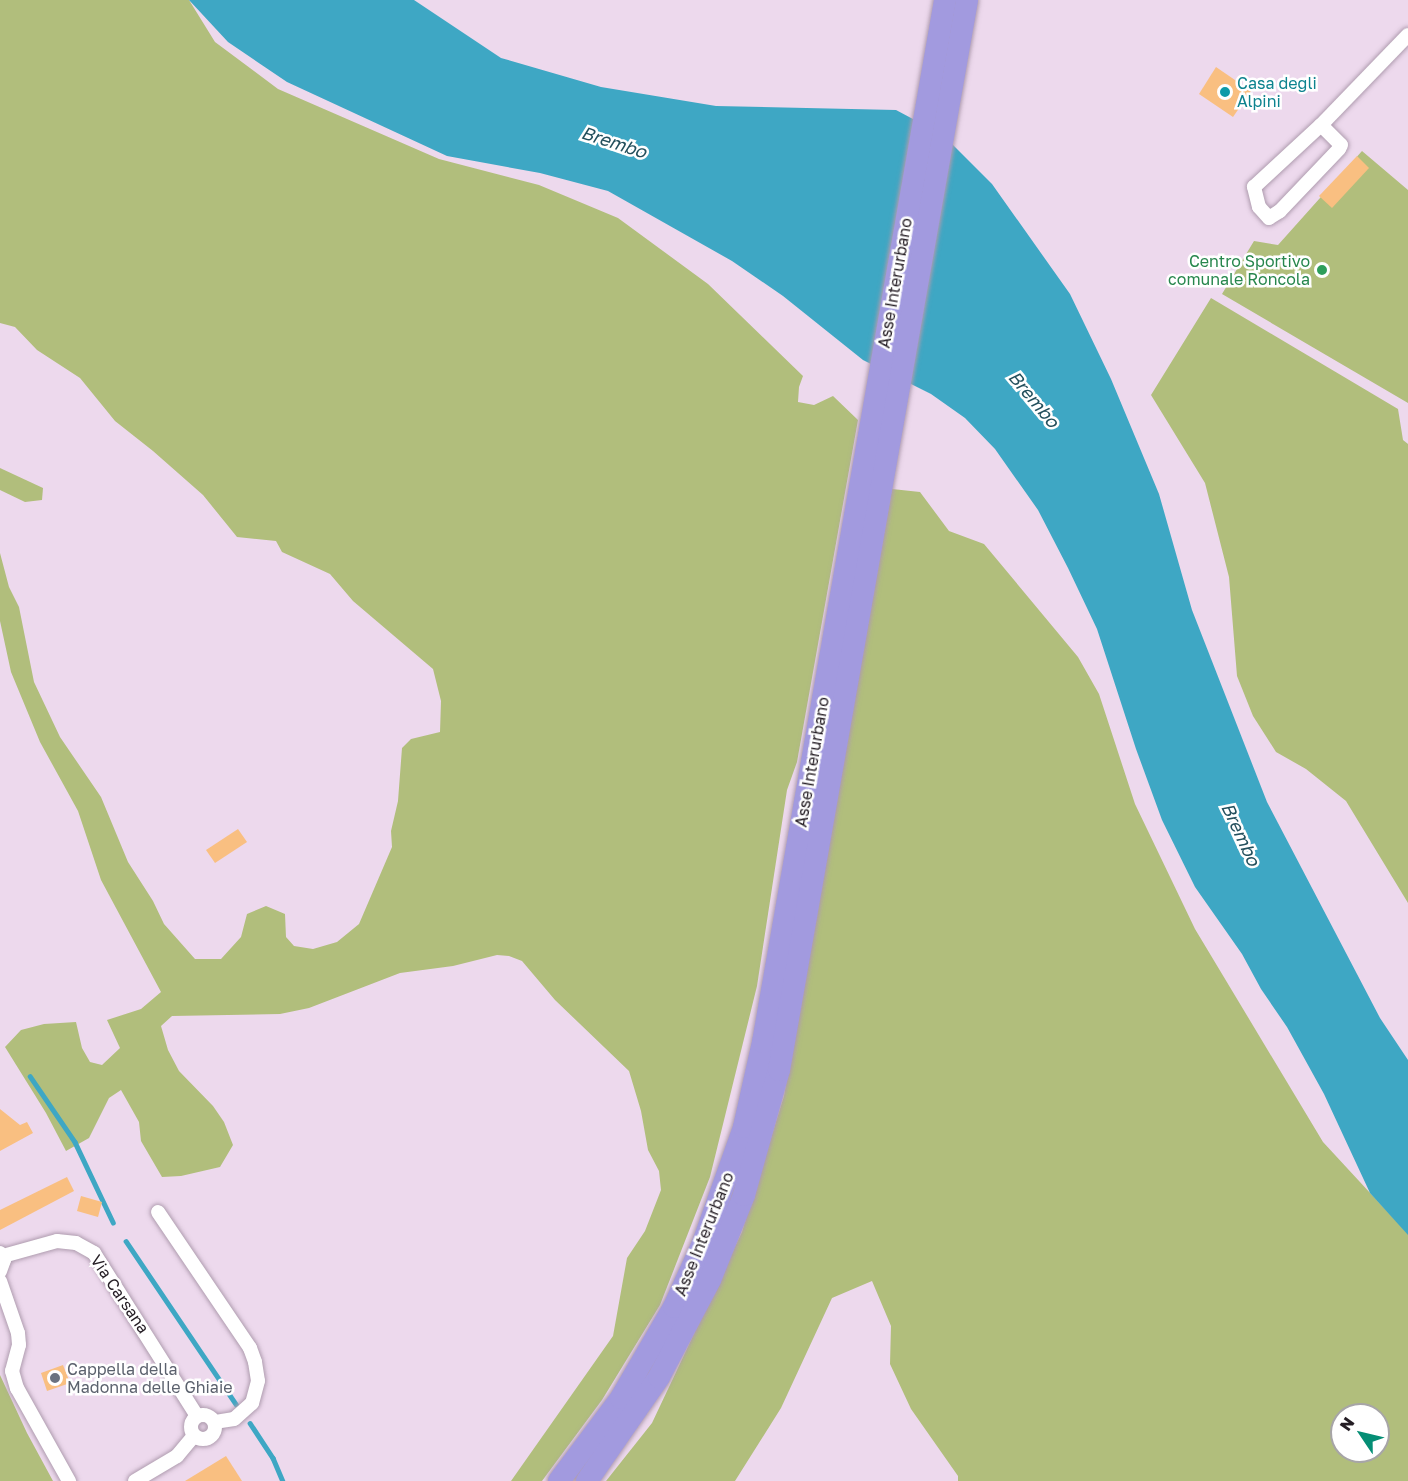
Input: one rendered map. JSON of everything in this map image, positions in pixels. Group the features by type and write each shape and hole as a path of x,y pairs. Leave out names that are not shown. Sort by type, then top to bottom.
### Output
{"highway":[{"name":"Asse Interurbano","path":"559,1481 606,1419 674,1307 703,1243 728,1178 747,1116 763,1042 945,0"},
{"name":"Asse Interurbano","path":"587,1481 659,1377 710,1280 744,1195 760,1141 778,1070 967,0"}],"street":[{"path":"1321,125 1341,145 1339,149 1280,210 1269,218 1259,207 1254,188 1321,125 1408,35"},
{"path":"158,1212 250,1348 255,1362 257,1390 248,1407 229,1420 214,1422"},
{"name":"Via Carsana","path":"0,1271 4,1264 2,1254 57,1241 76,1243 94,1253 197,1416"},
{"path":"0,1281 18,1333 19,1345 12,1371 17,1388 69,1481"},
{"path":"197,1416 208,1416 214,1422 215,1429 212,1436 204,1440 194,1436 190,1425 197,1416"},
{"path":"135,1481 177,1456 194,1436"}],"green space":[{"path":"0,0 189,0 215,42 278,89 439,159 539,185 618,218 708,284 803,376 799,387 798,402 814,405 833,396 858,420 797,762 787,790 757,986 710,1177 660,1305 602,1400 542,1481 511,1481 613,1336 627,1258 645,1231 661,1190 659,1171 648,1150 641,1111 629,1071 555,1000 522,961 509,956 497,955 453,966 400,973 309,1008 280,1014 172,1016 161,1026 168,1050 179,1071 213,1106 224,1122 233,1145 220,1167 181,1176 162,1177 141,1141 139,1122 121,1090 109,1098 89,1138 66,1151 46,1113 5,1047 21,1030 44,1024 76,1022 82,1048 90,1062 102,1065 120,1048 107,1020 141,1009 161,992 101,880 78,811 40,742 11,672 0,621 0,553 9,587 19,607 34,682 60,737 101,797 128,862 153,901 164,924 195,959 221,959 241,937 247,914 266,906 285,914 286,937 294,946 313,949 337,942 359,924 392,847 391,831 398,801 402,748 411,739 440,732 441,701 433,669 353,601 330,574 282,552 276,541 237,537 203,495 115,421 80,378 37,350 15,327 0,323"},
{"name":"Centro Sportivo comunale Roncola","path":"1362,151 1408,190 1408,403 1222,294 1254,241 1278,245"},
{"path":"1211,298 1398,409 1403,440 1408,444 1408,903 1346,801 1306,769 1276,752 1253,716 1237,676 1229,577 1205,483 1151,395"},
{"path":"0,468 43,488 42,500 25,502 0,490"},
{"path":"892,489 920,492 949,531 984,544 1078,657 1099,694 1135,804 1195,929 1323,1142 1408,1234 1408,1481 958,1481 958,1476 911,1409 890,1364 891,1326 872,1281 832,1298 781,1408 735,1481 606,1481 652,1423 742,1232 784,1096"},
{"path":"0,1375 27,1433 53,1481 0,1481"}],"water":[{"name":"Brembo","path":"189,0 414,0 501,58 601,87 716,106 896,110 943,135 992,184 1070,294 1111,379 1159,494 1192,610 1267,802 1380,1018 1408,1060 1408,1235 1370,1193 1324,1094 1287,1027 1261,989 1242,954 1195,887 1162,820 1097,629 1068,568 1038,510 995,449 965,418 931,394 863,360 783,296 732,261 608,191 540,173 447,156 287,82 228,42"}],"building":[{"name":"Casa degli Alpini","path":"1216,67 1251,91 1233,117 1199,94"},
{"path":"1357,156 1369,168 1332,208 1319,196"},
{"path":"238,829 247,842 215,863 206,850"},
{"path":"0,1109 20,1125 27,1122 33,1133 0,1151"},
{"path":"67,1177 74,1191 0,1230 0,1210"},
{"path":"81,1196 102,1202 98,1217 77,1211"},
{"name":"Cappella della Madonna delle Ghiaie","path":"63,1365 70,1383 47,1391 41,1373"},
{"path":"226,1456 242,1481 185,1481"}],"waterway":[{"path":"30,1076 75,1142 113,1222"},
{"path":"126,1241 236,1404"},
{"path":"250,1423 273,1458 283,1481"}],"place":[{"name":"Casa degli Alpini","path":"1225,92"},
{"name":"Centro Sportivo comunale Roncola","path":"1322,270"},
{"name":"Cappella della Madonna delle Ghiaie","path":"55,1378"}]}
